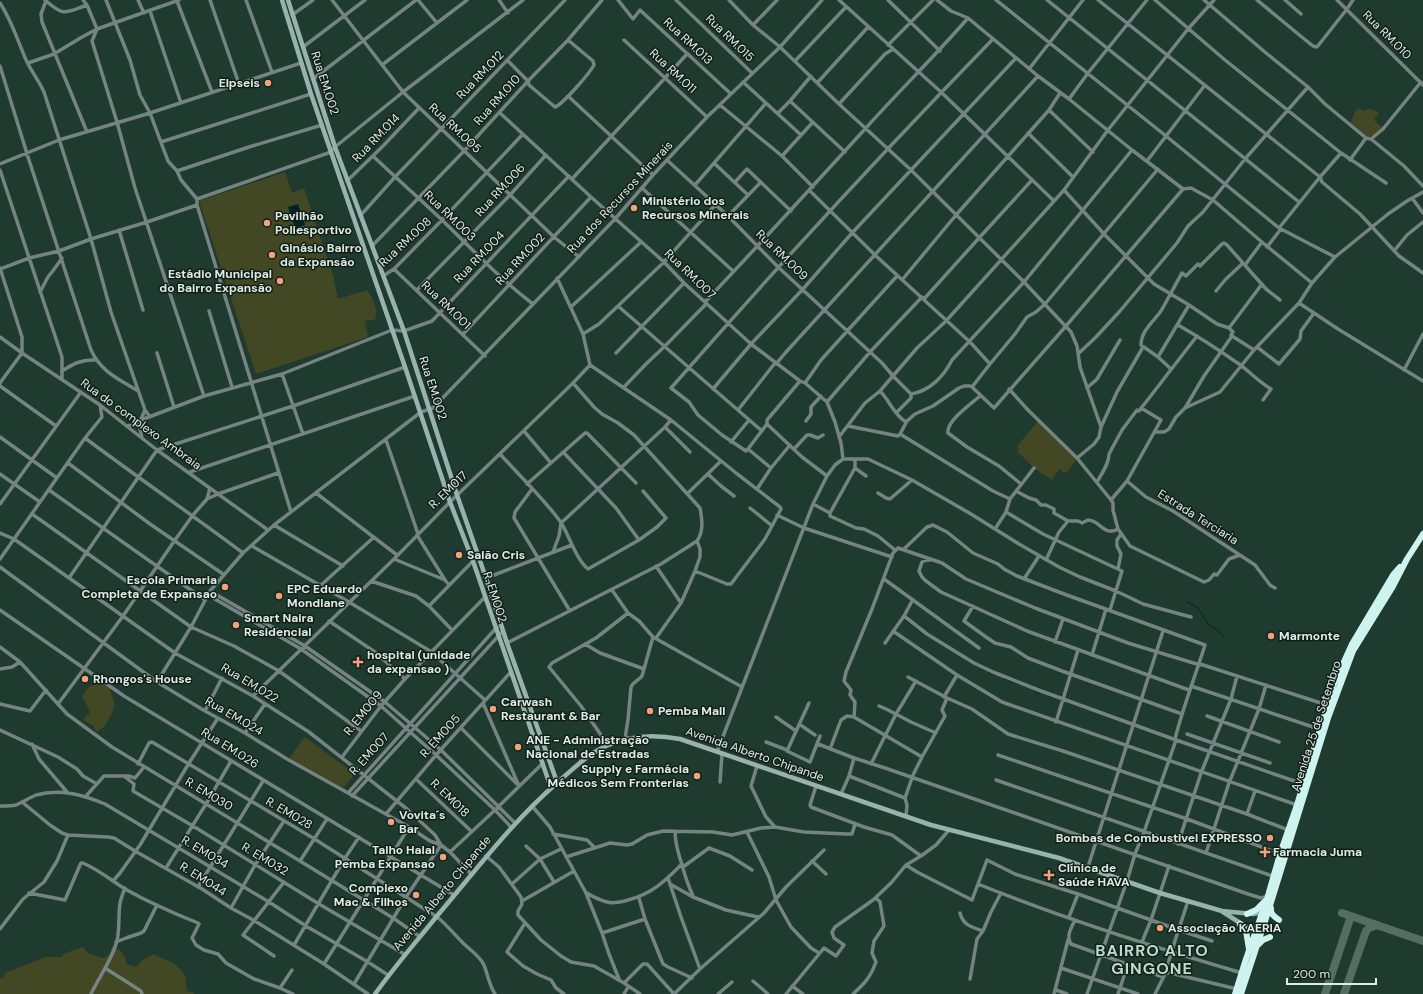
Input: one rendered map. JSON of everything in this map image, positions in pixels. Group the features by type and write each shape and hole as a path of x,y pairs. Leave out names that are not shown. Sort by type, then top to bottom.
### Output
{"highway":[{"path":"1407,559 1423,534"},
{"name":"Avenida 25 de Setembro","path":"1276,877 1280,854 1297,805 1319,729 1344,660 1393,575 1407,559"},
{"name":"Avenida 25 de Setembro","path":"1241,994 1255,955 1260,929 1269,898 1331,711 1353,651 1392,588 1407,559"},
{"path":"1248,914 1256,910 1269,898"},
{"path":"1269,898 1270,911 1279,920"},
{"path":"1240,924 1246,931 1249,950"},
{"name":"Avenida 25 de Setembro","path":"1236,991 1249,950 1260,929"},
{"path":"1255,955 1259,942 1270,937"}],"street":[{"path":"87,132 61,67 54,54 41,18 45,0 63,13 88,5"},
{"path":"83,0 88,5 97,30 92,41 117,122 135,188 204,396"},
{"path":"106,0 130,60 140,95 150,113 168,162 177,171 181,180 197,200 197,205 291,512"},
{"path":"138,0 144,13"},
{"path":"28,63 54,54 97,30 178,0 212,92"},
{"path":"210,0 239,84"},
{"path":"246,0 272,72"},
{"name":"Rua EM.002","path":"282,0 311,94 421,412"},
{"name":"Rua EM.002","path":"288,0 335,147 404,331 431,408 456,495 557,782"},
{"path":"292,16 314,0"},
{"name":"Rua RM.005","path":"332,0 402,92 554,237 579,257"},
{"path":"303,47 365,0"},
{"path":"313,79 417,0 437,23"},
{"path":"382,65 467,0"},
{"path":"499,0 508,12"},
{"path":"197,200 288,169 331,152 335,147 402,92 523,0"},
{"name":"Rua RM.012","path":"360,216 395,177 565,0"},
{"name":"Rua RM.010","path":"372,246 500,113 528,81 568,40 602,0"},
{"name":"Rua RM.013","path":"618,0 633,19 640,10 731,94"},
{"name":"Rua RM.015","path":"676,0 752,73"},
{"path":"753,25 778,0"},
{"name":"Rua dos Recursos Minerais","path":"431,408 485,356 557,278 579,257 707,117 780,47 822,0"},
{"path":"839,0 942,92 1054,201"},
{"path":"888,0 910,23 940,50"},
{"path":"888,45 933,0"},
{"path":"937,0 951,11 968,18 992,40 1060,93 1070,99 1132,150 1183,189"},
{"path":"996,0 1280,228 1334,258"},
{"path":"1048,0 1299,202"},
{"path":"1029,69 1083,0"},
{"path":"1098,0 1320,177 1322,182 1360,214 1394,252 1423,273"},
{"path":"1070,99 1088,73 1147,0"},
{"path":"1155,0 1188,29 1341,153 1386,183"},
{"path":"1204,0 1308,87 1325,104 1366,138 1371,139 1404,166 1423,186"},
{"path":"840,437 865,403 880,391 916,348 946,321 1064,190 1108,130 1188,29 1214,0"},
{"path":"1256,0 1313,46 1317,47 1353,0"},
{"path":"1285,0 1301,14"},
{"name":"Rua RM.010","path":"1337,0 1422,84"},
{"path":"732,1 753,25 780,47 818,82 838,104 888,148 933,191 1066,326 1074,337 1079,353 1080,367 1101,427"},
{"path":"0,3 10,20 28,63 44,92 91,239 111,312 145,410 150,417"},
{"path":"795,62 846,7"},
{"path":"150,11 181,102"},
{"path":"624,387 665,346 845,152 865,128 919,73 968,18"},
{"path":"818,82 868,27"},
{"path":"82,37 92,41"},
{"path":"507,60 528,81 529,85 555,107 568,96 594,65 593,61 568,40"},
{"name":"Rua RM.011","path":"624,40 707,117"},
{"path":"771,468 748,449 746,451 731,442 698,415 689,402 671,388 778,267 888,148 992,40"},
{"path":"838,104 885,54 893,49"},
{"name":"Rua RM.004","path":"392,330 404,331 432,321 611,136 687,54"},
{"path":"713,389 751,344 803,289 852,233 1016,58"},
{"path":"0,164 59,140 150,113 301,62"},
{"path":"0,66 62,258 80,320 96,360 106,371 138,391"},
{"path":"778,113 811,76"},
{"path":"738,410 776,363 1038,76"},
{"path":"743,82 801,135"},
{"path":"1371,139 1383,129 1422,84"},
{"path":"1147,161 1205,85"},
{"path":"1079,353 1120,311 1177,244 1188,226 1195,221 1245,159 1308,87"},
{"path":"902,280 1007,156 1049,110 1060,93"},
{"path":"161,142 311,94"},
{"path":"568,96 653,175"},
{"path":"790,101 845,152"},
{"path":"695,185 766,103"},
{"path":"720,105 782,156 813,186"},
{"name":"Rua RM.014","path":"347,181 419,108"},
{"path":"1049,110 1093,152"},
{"name":"Rua RM.007","path":"500,113 664,262 705,303 751,344 800,381 805,383 827,402 836,422 843,459"},
{"path":"782,156 813,122"},
{"path":"177,171 322,125"},
{"path":"1028,132 1073,176"},
{"name":"Rua RM.008","path":"383,276 394,269 523,134"},
{"path":"1350,160 1366,138"},
{"path":"896,413 911,398 911,394 923,391 946,372 952,360 1024,282 1132,150"},
{"path":"1268,247 1299,202 1341,153"},
{"name":"Rua RM.006","path":"417,290 510,195 546,155"},
{"name":"Rua RM.003","path":"373,156 442,220 509,286 533,304"},
{"name":"Rua RM.009","path":"667,160 716,204 778,267 882,363 911,394"},
{"path":"714,163 748,196"},
{"path":"735,182 747,169 791,210"},
{"path":"0,170 62,357 62,379"},
{"path":"972,387 1027,317 1036,312 1045,304 1158,170"},
{"path":"827,402 870,352 923,298 1032,180"},
{"path":"728,216 761,182"},
{"path":"642,188 733,272"},
{"path":"900,434 906,422 915,414 932,406 964,386 972,387 994,408 1183,189 1191,188 1213,200 1312,283"},
{"path":"809,190 897,276 970,342 990,364"},
{"path":"1064,190 1104,234 1154,284 1233,332 1222,352 1204,376 1185,408 1176,417 1169,429 1164,432 1154,432"},
{"path":"1185,408 1220,392 1256,348 1299,303 1312,283 1339,253 1394,210 1423,192"},
{"name":"Rua RM.002","path":"463,334 591,197"},
{"path":"1412,198 1423,212"},
{"path":"583,334 599,324 664,262 716,204"},
{"path":"0,383 22,353 22,337 0,268 29,258 59,251 91,239 197,205"},
{"path":"1394,252 1407,236 1423,222"},
{"path":"119,230 143,310"},
{"path":"572,307 641,242"},
{"path":"1216,291 1225,280 1244,264 1262,242"},
{"path":"1077,458 1094,444 1099,437 1101,427 1114,398 1142,347 1141,339 1151,322 1160,312 1182,273 1186,276 1198,264 1200,266 1224,243 1262,284 1280,300"},
{"path":"40,292 48,277 62,258"},
{"name":"Rua RM.001","path":"394,269 485,356"},
{"path":"805,383 821,360 897,276"},
{"path":"557,278 572,307 583,334 590,364 654,410 671,420 781,509 771,525 765,539 731,584 727,584 695,571"},
{"path":"616,353 684,283"},
{"path":"1228,328 1262,284"},
{"path":"1299,303 1423,381"},
{"path":"1158,357 1189,305"},
{"path":"618,306 762,431"},
{"path":"209,311 232,387"},
{"path":"1232,336 1256,348 1279,364 1300,339 1301,331 1314,313"},
{"path":"1178,325 1241,365 1260,382 1271,389 1263,400"},
{"path":"127,426 204,396 282,374 392,330"},
{"path":"1404,370 1423,334"},
{"path":"1097,482 1107,463 1109,454 1122,430 1137,410 1139,411 1197,336"},
{"name":"Rua do complexo Ambraia","path":"0,337 100,405 157,450 190,472 268,530"},
{"path":"1087,388 1097,379 1120,340"},
{"path":"1142,347 1158,357 1172,369"},
{"path":"157,353 174,407"},
{"path":"62,371 74,364 86,360 96,360"},
{"name":"R. EM017","path":"253,696 394,559 456,495 573,383 590,364"},
{"path":"69,578 157,450 293,406 405,366"},
{"path":"282,374 303,434"},
{"path":"748,449 767,424 767,420 800,381"},
{"path":"507,643 661,564 697,541 701,536 702,520 700,508 688,493 634,435 618,423 602,414 573,383"},
{"path":"0,386 56,426"},
{"path":"1009,389 1028,410 1077,458 1097,482 1113,503 1113,512 1120,534 1134,549 1204,582 1209,580 1214,574 1217,575 1229,559 1240,555"},
{"path":"880,391 886,397 896,413 906,422"},
{"path":"0,504 80,392"},
{"path":"190,472 415,396"},
{"path":"806,421 811,414 811,407 821,396"},
{"path":"980,396 959,412 947,429 948,432 967,447 999,466 1021,484"},
{"path":"100,405 102,417"},
{"path":"157,682 176,653 209,593 223,574 243,553 274,525 421,412 431,408"},
{"path":"1111,500 1127,481 1161,420 1141,408"},
{"path":"142,438 140,422 145,410"},
{"name":"R. EM002","path":"421,412 450,502 473,561 497,636 551,788"},
{"path":"0,559 85,438 102,417 113,416"},
{"path":"553,552 559,536 561,523 671,420"},
{"path":"731,442 749,420"},
{"path":"767,424 802,457 827,476"},
{"path":"848,426 898,436 900,434 990,489 1010,499"},
{"path":"665,427 690,452"},
{"path":"524,431 551,463"},
{"path":"527,484 585,433 587,433 636,483"},
{"path":"794,448 807,435 818,438 822,435"},
{"path":"0,436 57,478"},
{"path":"85,438 193,515 243,553"},
{"path":"386,440 417,535 449,585"},
{"path":"757,489 771,468 790,445"},
{"path":"563,452 616,508 639,540"},
{"path":"500,454 561,523 572,545 588,569 639,540 657,527 666,518 643,491"},
{"path":"720,782 719,753 742,687 813,504 832,468 843,459 868,459 912,480 1039,556 1080,577 1116,591 1143,604 1191,617"},
{"path":"830,512 855,468 855,459"},
{"path":"688,493 721,461"},
{"path":"68,462 120,502 223,574"},
{"path":"855,468 866,476"},
{"path":"994,529 1006,512 1010,499 1034,468"},
{"path":"58,704 123,616 193,515 207,499 278,473"},
{"path":"0,474 40,502"},
{"path":"708,474 734,496"},
{"path":"878,493 890,499 912,480"},
{"name":"Estrada Terciaria","path":"1127,481 1146,497 1173,511 1240,555 1255,566 1270,585 1275,588"},
{"path":"207,499 210,488"},
{"path":"532,489 514,512 514,518 570,611"},
{"path":"49,490 102,528 158,565 205,600"},
{"path":"1016,491 1054,509 1054,513 1056,515 1068,521 1078,521 1082,523 1088,520 1107,530 1112,531 1118,529"},
{"path":"316,493 398,555"},
{"path":"813,504 830,512 830,516 878,536 895,550"},
{"path":"750,508 771,525"},
{"path":"1006,512 1043,534 1122,571 1116,591 1098,632 1092,655"},
{"path":"32,514 191,627 234,646 279,671 361,731"},
{"path":"777,515 804,528 892,557"},
{"path":"1046,560 1063,526 1068,521"},
{"path":"274,525 343,566"},
{"path":"904,549 927,527 933,525 947,532 973,552 998,564 1008,572 1205,645 1200,664 1190,688 1169,761 1135,854 1127,881 1116,907 1087,994"},
{"name":"Rua EM.022","path":"0,533 14,540 176,653 253,696 309,732 342,757 435,835 441,845 450,852 471,874"},
{"path":"1118,569 1121,554 1116,540 1120,534"},
{"path":"320,586 374,537"},
{"path":"625,739 630,687 642,676 655,638 681,603 700,557 700,549 697,541"},
{"path":"486,578 572,545"},
{"path":"252,546 430,651 456,674 484,701 519,786"},
{"path":"895,550 898,548 904,549 938,561 966,579 1098,632 1327,705"},
{"path":"854,717 855,702 850,695 851,690 844,681 846,672 895,550"},
{"path":"1024,578 1039,556"},
{"path":"394,559 445,580"},
{"path":"938,561 934,562 927,560 922,562 919,570 922,577 941,592 1026,631 1149,676 1231,699 1319,729"},
{"path":"429,606 473,561"},
{"path":"656,566 681,603"},
{"name":"Rua EM.024","path":"0,567 157,682 287,759 386,814 430,841 441,845"},
{"path":"884,579 912,601 979,648"},
{"path":"371,581 416,596 429,606 452,630"},
{"path":"612,590 628,613 639,621 655,638 742,687"},
{"path":"209,593 305,646 385,702 441,750 498,806 513,825"},
{"path":"209,593 301,649 381,706 513,825"},
{"name":"R. EM009","path":"342,757 381,706 430,651 485,597"},
{"path":"885,643 904,616 912,601"},
{"path":"973,606 964,621 978,632 995,642 1011,647 1028,658 1182,714"},
{"name":"Rua EM.026","path":"0,610 131,700 202,742 263,781 422,874 454,895"},
{"path":"606,745 603,738 581,706 549,666 596,638 628,613"},
{"path":"904,616 920,629 974,663 993,672 1175,740 1303,784"},
{"path":"1055,642 1063,619"},
{"path":"329,621 375,652 405,679"},
{"name":"R. EM007","path":"348,793 501,624"},
{"name":"R. EM007","path":"352,796 503,631"},
{"path":"893,631 957,675 1002,702 1229,783 1297,805"},
{"path":"1088,867 1164,631"},
{"path":"585,644 600,653 644,669"},
{"name":"R. EM030","path":"0,647 20,662 67,714 112,747 332,880 419,936"},
{"path":"1056,722 1078,650"},
{"path":"0,669 20,662"},
{"name":"R. EM005","path":"386,814 436,755 510,673"},
{"path":"906,816 907,805 905,798 912,777 945,716 942,710 957,675"},
{"path":"1178,844 1201,773 1231,699 1237,676"},
{"path":"908,677 946,698 972,709 1008,734 1063,750 1194,797 1247,814 1288,830"},
{"path":"205,711 222,678"},
{"path":"871,764 896,714 916,681"},
{"path":"1206,852 1240,752 1259,709 1266,685"},
{"path":"0,704 30,711 46,690"},
{"path":"787,750 809,703"},
{"path":"245,733 265,704"},
{"path":"879,706 936,733"},
{"path":"830,749 842,720 847,716 854,717 922,757"},
{"path":"1207,716 1279,742"},
{"path":"776,717 796,731"},
{"path":"114,881 149,830 218,718"},
{"path":"799,724 815,735"},
{"path":"460,728 519,786"},
{"path":"0,730 32,744 66,762 77,769 83,776 97,784"},
{"path":"1187,734 1270,763"},
{"name":"Avenida Alberto Chipande","path":"374,994 404,954 437,917 486,856 513,825 557,782 583,760 606,745 625,739 653,735 680,739 949,830 1029,849 1088,867 1160,893 1222,911"},
{"path":"766,742 787,750 810,762 820,736"},
{"name":"R. EM028","path":"138,764 150,742 189,763 377,878 437,917 450,928 484,965 489,984 495,994"},
{"path":"32,744 39,759 67,792"},
{"path":"818,744 1095,842 1135,854 1261,898 1269,898"},
{"path":"35,751 38,748"},
{"path":"998,755 1213,828 1280,854"},
{"path":"841,794 849,776 854,758"},
{"path":"166,868 206,804 231,760"},
{"path":"450,852 543,763"},
{"path":"757,766 751,786 766,817 775,827"},
{"path":"86,796 104,776 129,776 135,778 144,767"},
{"name":"R. EM032","path":"124,776 134,784 133,791 255,866 404,954"},
{"path":"849,776 905,798"},
{"name":"R. EM018","path":"416,779 471,831"},
{"path":"996,780 1276,877"},
{"path":"198,887 263,781"},
{"path":"816,786 810,805 811,806 855,824 892,835 921,856"},
{"path":"1247,814 1255,791"},
{"name":"R. EM034","path":"0,806 14,805 44,793 67,792 86,796 114,808 388,975"},
{"name":"R. EM044","path":"22,802 50,825 68,835 114,838 255,921 324,964 368,994"},
{"path":"532,806 543,818 553,834 586,893 620,980"},
{"path":"300,861 313,838 327,819"},
{"path":"231,908 255,866 284,821"},
{"path":"566,857 610,843 627,845 662,830 713,832 732,836 760,828 775,827 804,832 852,834 855,824"},
{"path":"324,964 408,827"},
{"path":"786,994 824,948 836,956 844,945 834,938 832,932 835,926 876,898 891,884 906,865 936,845 949,830"},
{"path":"675,831 676,845 685,878 693,896"},
{"path":"747,832 769,877 776,900 791,927 819,953"},
{"path":"553,834 587,840 594,847"},
{"path":"0,929 29,893 44,882 57,861 68,835"},
{"path":"294,945 359,837"},
{"path":"354,984 406,897 441,845"},
{"path":"526,846 540,859 554,882"},
{"path":"586,893 608,902 619,903 639,898 651,892 682,866 709,848 730,856 752,870"},
{"path":"512,884 540,859 561,849"},
{"path":"624,983 643,964 647,964 674,994 776,900 786,887 824,850"},
{"path":"486,856 499,867 512,884 522,901"},
{"path":"906,865 972,900 987,860 1015,874 1078,894 1212,941"},
{"path":"812,861 826,874"},
{"path":"29,893 65,900 81,863 96,869 125,888 157,906 199,924 192,938 192,941 196,945 204,950 218,954 226,963 254,979 293,994"},
{"path":"1142,942 1170,866"},
{"path":"574,871 522,901 518,915 549,948 561,956 571,962 594,966 620,980 640,994"},
{"path":"668,878 700,969"},
{"path":"274,956 243,936 284,882"},
{"path":"669,883 693,896 726,910 758,917"},
{"path":"978,884 1069,918 1171,952 1242,973"},
{"path":"91,994 99,976 106,968 116,943 120,926 120,903 125,888"},
{"path":"970,979 977,939 983,931 1001,893"},
{"path":"1069,918 1078,894"},
{"path":"639,898 645,919 663,964 668,968 692,978"},
{"path":"853,994 872,974 876,962 872,953 874,940 884,926 880,902 876,898"},
{"path":"1156,994 1166,972 1188,901"},
{"path":"116,943 126,938 141,934 157,906"},
{"path":"1222,911 1248,914 1265,912"},
{"path":"1222,911 1248,928 1260,929"},
{"path":"960,913 961,918 966,925 983,931"},
{"path":"602,933 645,919"},
{"path":"1054,994 1069,939 1069,934 1075,920"},
{"path":"525,923 507,952 523,966 551,980 556,988 564,994"},
{"path":"1069,939 1071,944 1163,976"},
{"path":"1118,994 1128,964"},
{"path":"106,968 141,991 142,994"},
{"path":"1061,968 1138,994"},
{"path":"280,988 292,970"},
{"path":"1166,972 1236,991"},
{"path":"753,981 768,994"},
{"path":"718,994 732,982"},
{"path":"792,986 803,994"},
{"path":"624,994 628,987"},
{"path":"1056,990 1067,994"}],"green space":[{"path":"1358,108 1366,111 1368,108 1374,111 1375,110 1379,114 1374,120 1383,128 1375,134 1365,136 1350,124"},
{"name":"Ginásio Bairro da Expansão","path":"285,172 292,193 304,188 316,225 314,230 319,234 333,275 338,299 367,290 375,304 376,316 375,320 365,321 368,337 256,374 199,201"},
{"path":"1038,421 1077,459 1067,472 1063,472 1059,469 1052,480 1034,468 1017,451 1019,449 1017,446"},
{"path":"96,679 110,689 115,705 104,727 96,732 93,726 83,720 90,712 82,696 89,686 93,685"},
{"path":"305,737 355,774 343,788 289,758"},
{"path":"112,946 123,953 126,964 137,967 141,961 153,954 173,963 185,975 187,991 193,992 194,994 0,994 0,979 4,977 5,973 45,957 62,957 63,954 83,947 89,954 104,958 110,953"}],"water":[{"path":"298,204 305,225 295,228 288,207"}],"waterway":[{"path":"1187,602 1198,608 1209,625 1216,629 1224,637"},
{"path":"904,619 919,630"},
{"path":"989,672 997,675"},
{"path":"1005,679 1019,684"},
{"path":"1035,690 1037,693 1042,693"},
{"path":"1048,695 1054,697"}],"taxiway":[{"path":"1342,913 1423,941"},
{"path":"1325,994 1351,916"},
{"path":"1344,994 1366,931 1377,925"}],"place":[{"name":"Elpseis","path":"268,83"},
{"name":"Ministério dos Recursos Minerais","path":"634,208"},
{"name":"Pavilhão Poliesportivo","path":"267,223"},
{"name":"Ginásio Bairro da Expansão","path":"272,255"},
{"name":"Estádio Municipal do Bairro Expansão","path":"280,281"},
{"name":"Salão Cris","path":"459,555"},
{"name":"Escola Primaria Completa de Expansao","path":"225,587"},
{"name":"EPC Eduardo Mondlane","path":"279,596"},
{"name":"Smart Naira Residencial","path":"236,625"},
{"name":"Marmonte","path":"1271,636"},
{"name":"hospital (unidade da expansao )","path":"358,662"},
{"name":"Rhongos's House","path":"85,679"},
{"name":"Carwash Restaurant & Bar","path":"493,709"},
{"name":"Pemba Mall","path":"650,711"},
{"name":"ANE - Administração Nacional de Estradas","path":"518,747"},
{"name":"Supply e Farmácia Médicos Sem Fronterias","path":"697,776"},
{"name":"Vovita´s Bar","path":"391,822"},
{"name":"Bombas de Combustivel EXPRESSO","path":"1270,838"},
{"name":"Farmacia Juma","path":"1265,852"},
{"name":"Talho Halal Pemba Expansao","path":"443,857"},
{"name":"Clínica de Saúde HAVA","path":"1049,875"},
{"name":"Complexo Mac & Filhos","path":"416,895"},
{"name":"Associação KAERIA","path":"1160,928"}],"district":[{"name":"BAIRRO ALTO GINGONE","path":"1152,959"}]}
